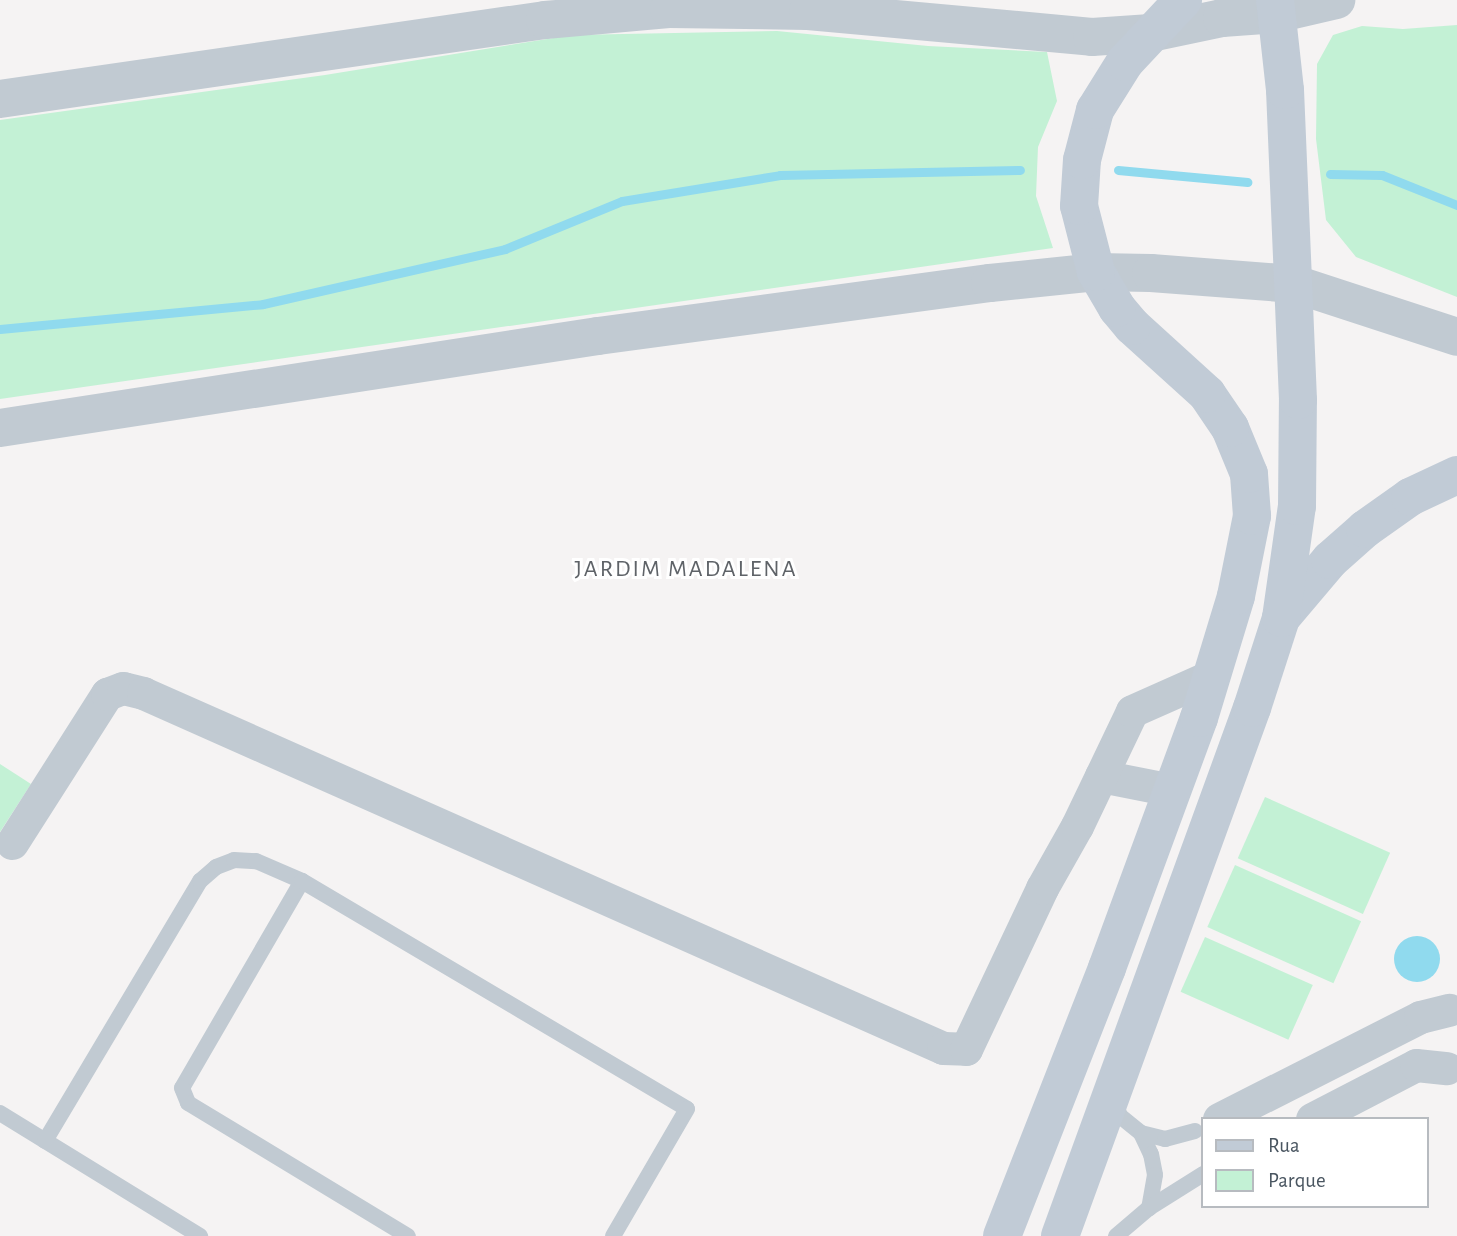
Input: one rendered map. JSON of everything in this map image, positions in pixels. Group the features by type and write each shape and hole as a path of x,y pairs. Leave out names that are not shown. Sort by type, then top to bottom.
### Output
{"main road":[{"path":"1002,1236 1172,790 1212,676 1236,596 1252,516 1249,474 1230,428 1207,394 1132,326 1117,308 1096,272 1079,206 1082,160 1095,110 1125,62 1183,0"},
{"path":"1060,1236 1252,708 1281,618 1297,506 1295,284 1285,90 1275,7"},
{"path":"1281,618 1330,560 1365,529 1410,497 1457,475"}],"street":[{"path":"0,99 545,20 669,9 808,11 1091,37 1151,33 1275,7 1336,0"},
{"path":"0,428 598,336 990,283 1096,272 1151,273 1295,284 1457,337"},
{"path":"12,843 107,694 123,688 156,699 943,1048 966,1049 1042,888 1132,711 1212,676"},
{"path":"1101,776 1172,790"},
{"path":"1452,1069 1436,1060 1428,1041 1434,1021 1453,1009"},
{"path":"1222,1117 1420,1017 1453,1009"},
{"path":"1316,1117 1416,1065 1452,1069"}],"lane":[{"path":"45,1141 200,881 216,867 234,860 256,861 302,881 687,1109 613,1236"},
{"path":"302,881 182,1088 188,1103 408,1236"},
{"path":"1111,1094 1120,1116 1141,1133 1165,1139 1202,1126"},
{"path":"0,1113 200,1236"},
{"path":"1141,1133 1151,1154 1155,1175 1155,1191 1149,1208"},
{"path":"1116,1236 1149,1208 1202,1175"}],"green space":[{"path":"1457,25 1457,297 1356,257 1326,220 1316,139 1317,64 1333,35 1362,26 1403,29"},
{"path":"777,31 928,46 1047,52 1057,101 1038,147 1036,196 1053,248 0,399 0,120 325,75 572,35"},
{"path":"0,764 31,784 0,832"},
{"path":"1265,797 1390,853 1363,914 1238,858"},
{"path":"1235,865 1361,921 1333,983 1207,927"},
{"path":"1205,937 1313,985 1288,1040 1181,992"}],"water":[{"path":"1417,936 1433,943 1440,959 1433,975 1417,982 1401,975 1394,959 1401,943"}],"waterway":[{"path":"0,329 263,304 505,249 622,201 780,175 1020,170"},
{"path":"1118,170 1247,182"},
{"path":"1330,174 1382,175 1457,205"}],"district":[{"name":"JARDIM MADALENA","path":"686,570"}]}
